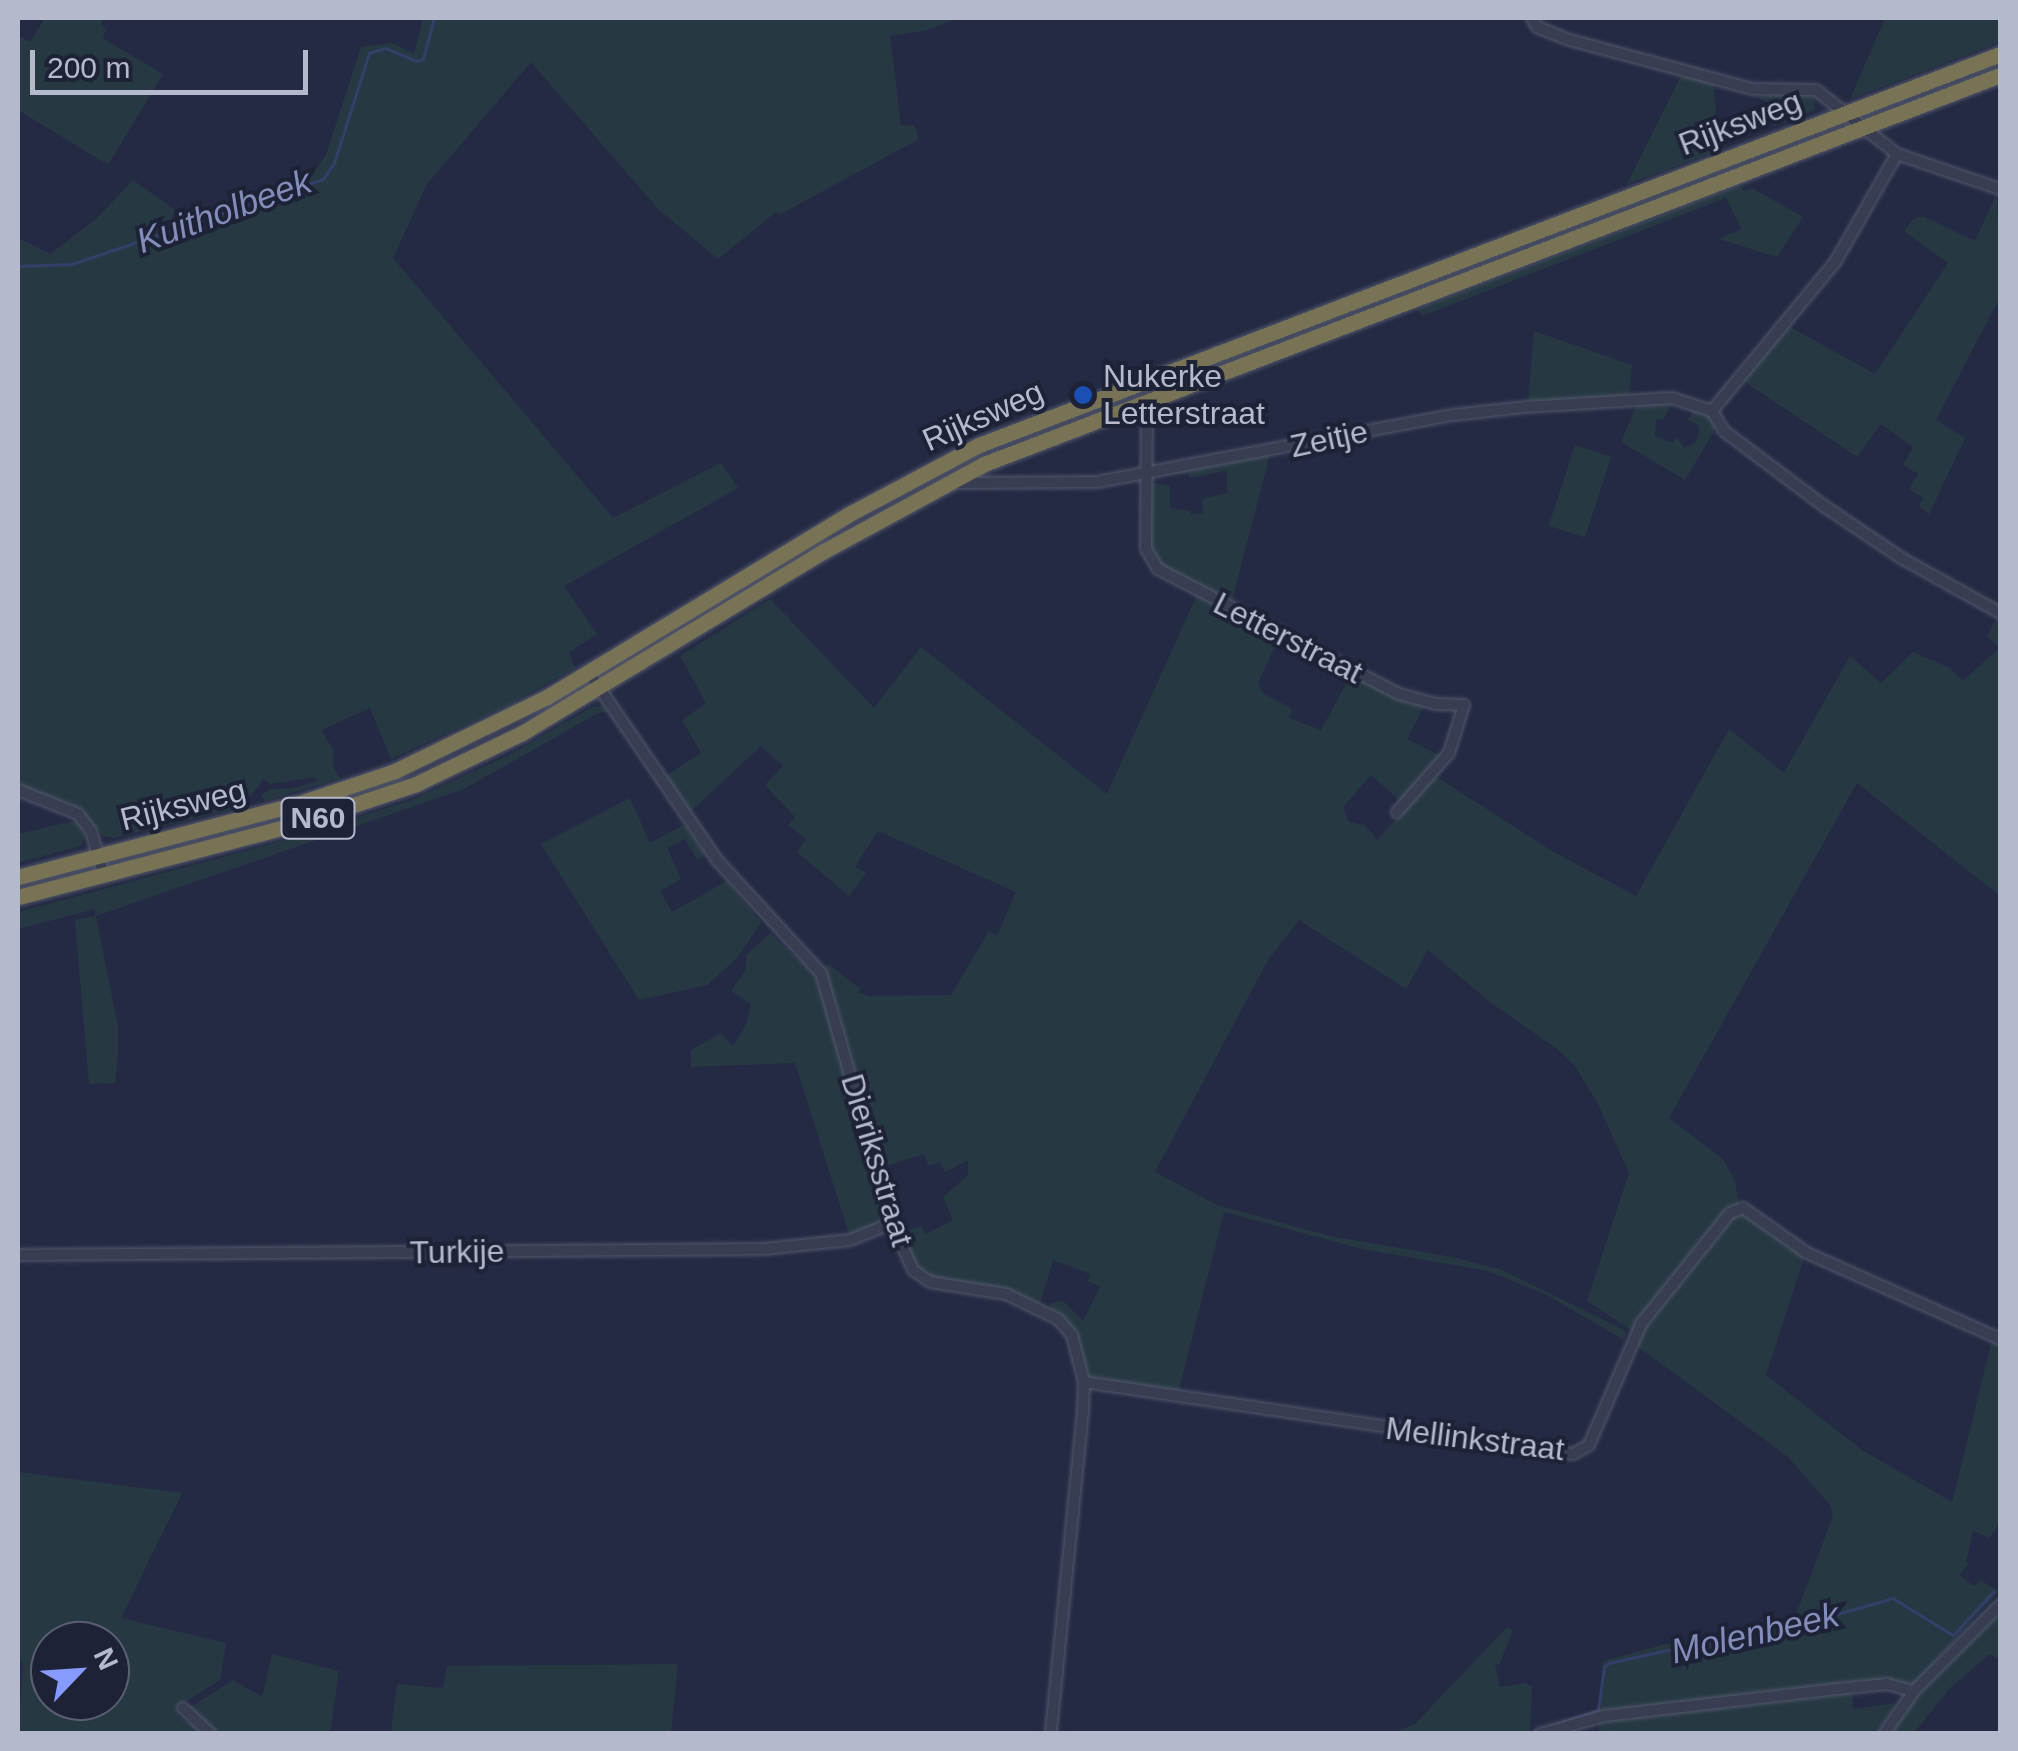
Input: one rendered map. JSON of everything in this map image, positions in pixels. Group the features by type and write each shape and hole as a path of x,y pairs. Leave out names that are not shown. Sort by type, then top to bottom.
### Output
{"highway":[{"name":"Rijksweg","path":"18,877 353,786 471,738 589,673 851,514 978,446 2000,54"},
{"name":"Rijksweg","path":"18,897 293,825 380,797 483,753 599,690 822,552 944,483 1147,398 2000,75"}],"street":[{"path":"1532,18 1537,27 1566,39 1753,90 1816,90 1897,154 2000,188"},
{"path":"1897,154 1836,261 1712,411 1724,432 1824,506 1903,559 2000,613"},
{"name":"Letterstraat","path":"1147,398 1146,549 1166,575 1399,694 1436,704 1464,705 1450,753 1397,812"},
{"name":"Zeitje","path":"944,483 1097,482 1388,426 1524,407 1672,398 1712,411"},
{"name":"Dieriksstraat","path":"589,673 717,860 821,973 892,1223 908,1262 924,1280 1006,1294 1066,1326 1084,1382 1051,1734"},
{"path":"18,790 78,814 91,832 103,872"},
{"name":"Mellinkstraat","path":"1084,1382 1573,1454 1589,1445 1641,1324 1730,1213 1742,1208 1807,1253 2000,1339"},
{"name":"Turkije","path":"18,1255 764,1249 850,1240 892,1223"},
{"path":"1884,1734 1914,1691 2000,1605"},
{"path":"1540,1734 1604,1716 1844,1688 1886,1684 1914,1691"},
{"path":"183,1708 211,1734"}],"shaded area":[{"path":"45,18 105,18 100,24 107,29 102,38 163,74 108,165 18,110 18,35 30,42"},
{"path":"423,18 958,18 928,30 890,36 901,126 914,125 919,139 779,215 776,212 718,259 658,209 531,62 427,184 393,258 613,518 721,463 738,488 564,586 597,634 569,652 575,668 508,705 391,759 370,708 321,730 334,751 333,766 340,778 265,801 261,795 270,789 290,789 317,781 314,777 271,784 264,779 241,807 114,838 103,836 77,807 37,795 18,784 18,238 50,254 96,219 133,180 175,210 166,235 301,188 326,155 361,47 393,43 414,54"},
{"path":"1885,18 2000,18 2000,42 1850,99"},
{"path":"1682,74 1713,82 1720,150 1627,184"},
{"path":"1806,93 1814,99 1815,110 1774,126 1765,101 1757,97"},
{"path":"1740,185 1743,191 1752,188 1803,217 1777,257 1719,239 1741,229 1726,198 1422,316 1418,309"},
{"path":"1997,193 2000,297 1936,420 1965,438 1929,514 1919,506 1923,498 1909,489 1918,474 1903,465 1913,447 1881,424 1857,457 1742,380 1788,326 1875,374 1948,263 1904,231 1913,219 1923,216 1975,241"},
{"path":"1534,331 1632,365 1629,396 1528,403"},
{"path":"1638,402 1673,402 1663,420 1656,419 1655,436 1672,443 1677,437 1684,448 1696,442 1699,432 1698,425 1688,420 1692,412 1682,405 1706,410 1716,428 1685,480 1621,442"},
{"path":"1575,445 1611,457 1585,538 1549,526"},
{"path":"1270,454 1231,605 1166,571 1149,550 1151,482 1170,486 1170,508 1191,511 1191,515 1203,513 1202,499 1227,493 1227,471 1189,478 1188,473 1155,474"},
{"path":"1958,585 2000,605 2000,611"},
{"path":"1197,595 1279,637 1258,683 1263,693 1292,709 1289,718 1321,730 1352,673 1424,706 1407,739 1443,757 1403,803 1371,775 1343,807 1349,822 1365,825 1377,840 1435,776 1552,851 1636,896 1729,729 1784,773 1850,656 1881,683 1913,652 1950,668 1963,681 1999,648 1987,636 2000,611 2000,896 1857,783 1669,1118 1723,1159 1735,1181 1739,1205 1728,1210 1634,1332 1587,1301 1629,1173 1598,1104 1575,1066 1557,1049 1490,1002 1428,950 1406,989 1299,920 1268,960 1155,1172 1217,1205 1330,1236 1452,1257 1502,1270 1626,1331 1624,1340 1547,1295 1488,1271 1362,1249 1224,1212 1178,1394 1089,1378 1077,1333 1050,1308 1051,1303 1063,1301 1083,1321 1100,1287 1088,1281 1090,1274 1053,1260 1040,1304 965,1282 935,1280 914,1267 900,1233 921,1226 926,1234 953,1220 943,1197 968,1175 968,1160 945,1172 940,1162 929,1166 924,1154 880,1168 838,1008 822,968 829,964 860,989 858,992 868,996 951,995 989,931 997,936 1016,892 878,831 855,867 866,873 849,896 797,852 806,839 788,825 795,817 765,785 783,766 761,746 687,815 662,778 701,753 682,720 706,703 680,656 770,599 874,708 921,647 1107,794"},
{"path":"604,706 609,712 598,713 464,789 96,916 118,1027 118,1055 115,1083 89,1084 75,920 95,916 95,909 18,929 18,912 290,839 412,800 511,754 592,707"},
{"path":"630,798 650,843 684,825 706,854 697,860 685,839 667,848 681,879 660,891 672,912 727,881 761,923 737,958 707,985 639,1000 541,844"},
{"path":"78,820 85,837 81,846 18,863 18,834"},
{"path":"770,933 819,979 884,1213 882,1223 850,1237 795,1063 691,1067 691,1050 721,1033 733,1046 746,1025 751,1004 731,991 746,970 746,955"},
{"path":"1739,1211 1805,1255 1766,1375 1862,1450 1952,1502 1992,1340 2000,1343 2000,1521 1990,1538 1973,1531 1966,1562 1969,1564 1959,1575 1974,1586 1980,1580 1999,1591 1916,1683 1600,1712 1603,1661 1662,1645 1791,1628 1833,1516 1830,1505 1788,1457 1637,1346 1642,1331"},
{"path":"18,1472 182,1493 121,1618 226,1643 220,1680 179,1706 179,1717 204,1733 18,1733 23,1663 18,1661"},
{"path":"2000,1614 2000,1660 1990,1654 1950,1688 1914,1733 1890,1734 1920,1690"},
{"path":"1507,1627 1513,1630 1499,1665 1495,1664 1500,1687 1525,1683 1532,1687 1530,1733 1393,1733 1415,1724"},
{"path":"272,1654 339,1671 330,1733 216,1733 188,1709 233,1680 262,1697"},
{"path":"678,1664 671,1733 391,1733 397,1684 443,1688 447,1666"},
{"path":"1852,1692 1853,1709 1896,1703 1878,1733 1599,1734 1599,1722"}],"waterway":[{"name":"Kuitholbeek","path":"18,266 72,264 323,179 334,163 369,53 385,48 417,61 423,59 434,18"},
{"name":"Molenbeek","path":"1526,1734 1598,1710 1604,1667 1609,1663 1704,1642 1789,1633 1806,1623 1893,1598 1953,1635 1993,1592"}],"place":[{"name":"Nukerke Letterstraat","path":"1083,395"}]}
